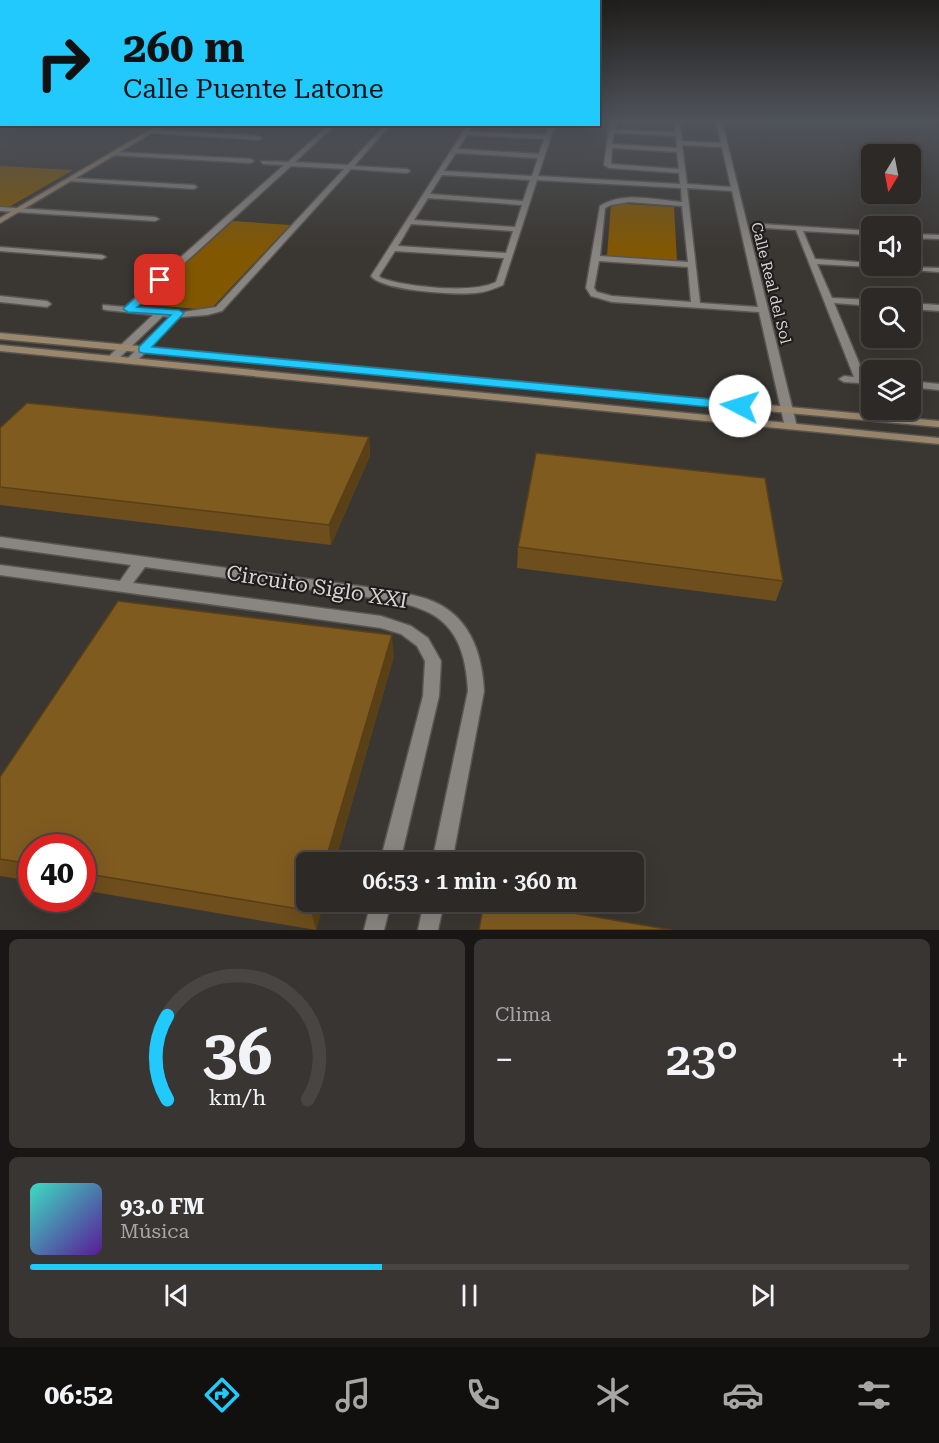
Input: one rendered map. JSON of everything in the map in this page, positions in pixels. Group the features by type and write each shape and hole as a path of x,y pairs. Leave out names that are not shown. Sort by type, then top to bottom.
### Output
{"street":[{"path":"0,221 95,165"},
{"path":"128,309 288,165"},
{"path":"311,165 406,171"},
{"path":"106,307 207,313 223,306 351,165"},
{"path":"444,165 375,276 378,280 387,283 475,291 489,289 500,283 539,165"},
{"path":"608,165 681,171"},
{"path":"681,165 696,305"},
{"name":"Calle Real del Sol","path":"729,165 791,427"},
{"path":"440,173 734,189"},
{"path":"70,180 194,187"},
{"path":"425,196 526,203"},
{"path":"685,204 619,200 605,204 602,207 590,288 594,294 612,299 763,310"},
{"path":"0,208 155,219"},
{"path":"409,222 518,229"},
{"path":"765,226 861,232"},
{"path":"799,229 828,300 861,370"},
{"path":"921,236 939,237"},
{"path":"392,248 508,256"},
{"path":"0,249 102,257"},
{"path":"596,258 691,265"},
{"path":"812,261 861,264"},
{"path":"921,269 939,270"},
{"path":"0,299 47,304"},
{"path":"828,300 861,302"},
{"path":"935,308 939,320"},
{"path":"112,359 162,312"},
{"path":"131,361 179,313"},
{"path":"0,336 939,424"},
{"path":"0,348 939,441"},
{"path":"844,379 861,381"},
{"path":"921,385 939,387"},
{"name":"Circuito Siglo XXI","path":"0,542 381,594 427,605 456,624 468,641 476,665 476,691 444,852"},
{"path":"123,587 142,560"},
{"name":"Circuito Siglo XXI","path":"0,570 381,622 406,630 423,642 433,661 431,696 392,852"},
{"path":"374,930 378,912"},
{"path":"428,930 432,912"}],"shaded area":[{"path":"0,166 73,170 9,207 0,207"},
{"path":"611,203 674,207 677,261 607,256"},
{"path":"233,221 290,225 210,310 141,304"}],"building":[{"path":"27,403 369,437 329,525 0,487 0,428"},
{"path":"536,453 765,478 783,581 518,547"},
{"path":"118,601 392,635 328,852 296,852 296,909 96,875 96,834 18,834 18,862 0,859 0,777"},
{"path":"482,912 568,912 671,930 479,930"}],"route":[{"path":"160,280 128,309 179,313 143,349 740,406"}]}
